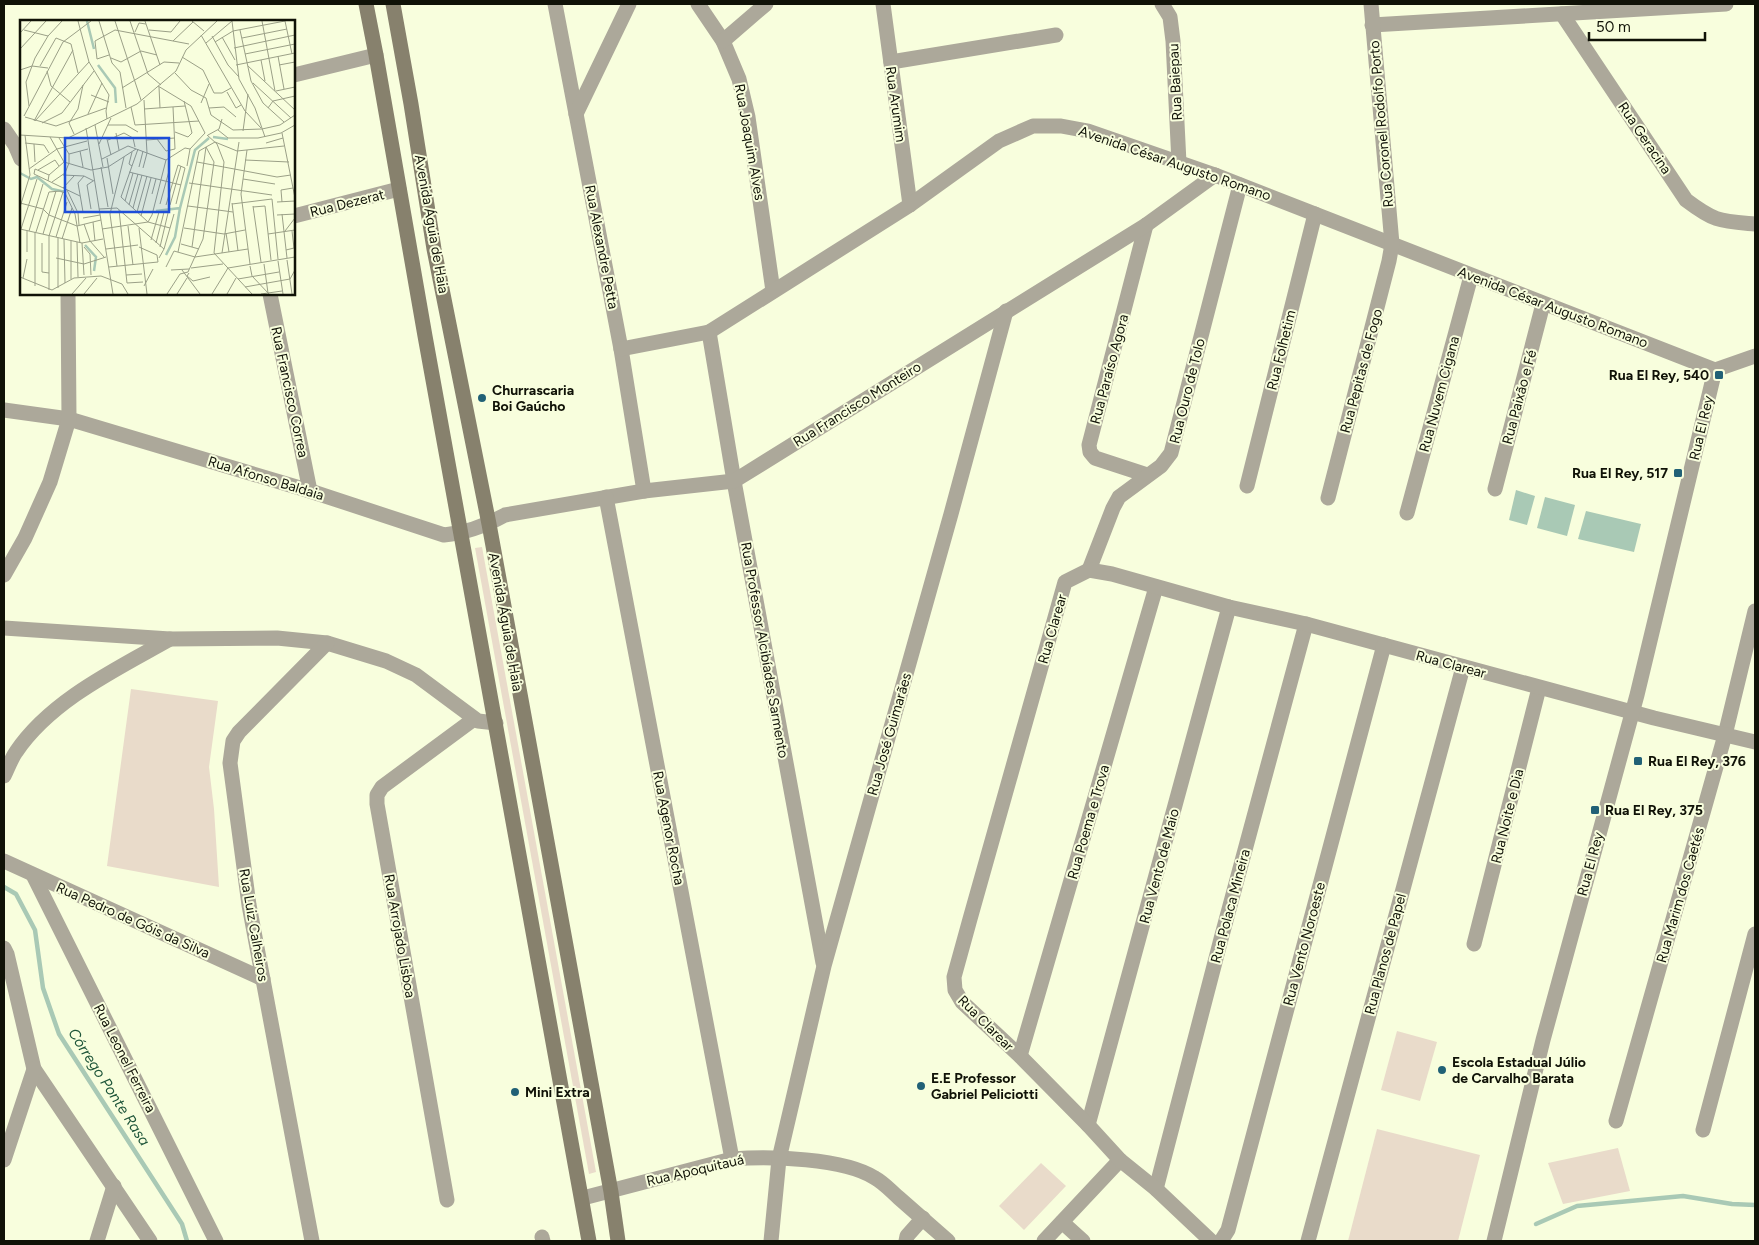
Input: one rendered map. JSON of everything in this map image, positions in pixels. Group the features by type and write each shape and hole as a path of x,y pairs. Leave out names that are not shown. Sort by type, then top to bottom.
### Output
{"main road":[{"name":"Avenida Águia de Haia","path":"366,4 424,336 462,534 590,1241"},
{"name":"Avenida Águia de Haia","path":"393,4 434,249 489,524 611,1192 618,1241"}],"street":[{"name":"Rua Alexandre Petta","path":"555,4 622,349 644,491"},
{"path":"576,114 629,4"},
{"name":"Rua Joaquim Alves","path":"698,4 722,40 739,79 748,117 773,291"},
{"path":"722,40 766,4"},
{"name":"Rua Arumim","path":"883,4 910,205"},
{"name":"Rua Baiepau","path":"1162,4 1170,17 1173,41 1179,163"},
{"name":"Rua Coronel Rodolfo Porto","path":"1371,4 1392,244"},
{"path":"1372,25 1726,4"},
{"name":"Rua Geracina","path":"1562,14 1686,200 1707,216 1722,222 1755,224"},
{"path":"891,62 1056,35"},
{"path":"295,75 376,55"},
{"name":"Avenida César Augusto Romano","path":"622,349 709,332 910,205 999,141 1033,126 1061,126 1088,131 1215,175 1715,370"},
{"path":"4,129 20,157"},
{"name":"Rua Francisco Monteiro","path":"462,534 489,524 505,515 644,491 734,481 1146,225 1215,175"},
{"name":"Rua Ouro de Tolo","path":"1089,570 1119,497 1161,466 1171,453 1240,185"},
{"name":"Rua Dezerat","path":"295,216 399,190"},
{"name":"Rua Folhetim","path":"1247,486 1315,214"},
{"name":"Rua Paraíso Agora","path":"1146,225 1089,446 1090,452 1096,458 1147,475"},
{"name":"Rua Pepitas de Fogo","path":"1328,498 1392,244"},
{"name":"Rua Nuvem Cigana","path":"1407,513 1471,276"},
{"path":"4,575 25,538 50,482 69,419 68,295"},
{"name":"Rua Francisco Correa","path":"270,295 310,491"},
{"name":"Rua Paixão e Fé","path":"1495,489 1543,304"},
{"name":"Rua José Guimarães","path":"771,1241 780,1159 824,966 1006,311"},
{"name":"Rua Professor Alcibíades Sarmento","path":"709,332 734,481 824,966"},
{"path":"1715,370 1755,356"},
{"name":"Rua El Rey","path":"1494,1241 1543,1040 1632,712 1715,370"},
{"name":"Rua Afonso Baldaia","path":"4,410 69,419 310,491 444,536 462,534"},
{"name":"Rua Agenor Rocha","path":"606,497 732,1159"},
{"name":"Rua Clarear","path":"1211,1241 1156,1189 1120,1160 1020,1056 962,1002 955,990 954,978 1065,582 1089,570 1112,574 1229,606 1306,624 1539,688 1755,742"},
{"name":"Rua Poema e Trova","path":"1020,1056 1156,587"},
{"name":"Rua Vento de Maio","path":"1088,1125 1229,606"},
{"name":"Rua Marim dos Caetés","path":"1616,1121 1725,735 1755,611"},
{"name":"Rua Polaca Mineira","path":"1156,1189 1306,624"},
{"path":"4,628 170,639 277,638 327,643 386,661 416,676 474,719 496,722"},
{"path":"4,776 15,753 35,728 61,706 96,681 170,639"},
{"name":"Rua Luiz Calheiros","path":"312,1241 250,906 230,753 233,741 239,732 327,643"},
{"name":"Rua Vento Noroeste","path":"1221,1241 1228,1230 1384,645"},
{"name":"Rua Planos de Papel","path":"1308,1241 1464,667"},
{"name":"Rua Noite e Dia","path":"1474,944 1539,688"},
{"name":"Rua Arrojado Lisboa","path":"447,1200 377,804 377,795 382,787 474,719"},
{"name":"Rua Pedro de Góis da Silva","path":"4,861 263,979"},
{"name":"Rua Leonel Ferreira","path":"33,875 216,1241"},
{"path":"1703,1130 1755,934"},
{"path":"4,948 34,1069 150,1241"},
{"path":"4,1160 34,1069"},
{"name":"Rua Apoquitauá","path":"582,1198 732,1159 780,1159 834,1163 858,1169 877,1178 948,1241"},
{"path":"1044,1241 1120,1160"},
{"path":"97,1241 114,1186"},
{"path":"906,1241 907,1236 922,1218"},
{"path":"1062,1222 1083,1241"}],"shaded area":[{"path":"1516,490 1535,496 1527,525 1509,520"},
{"path":"1545,497 1575,505 1567,536 1537,528"},
{"path":"1586,511 1641,524 1634,552 1578,539"},
{"path":"482,547 596,1172 589,1174 475,548"},
{"path":"131,689 218,701 209,767 219,887 107,866"},
{"path":"1397,1031 1437,1042 1420,1101 1381,1090"},
{"path":"1377,1129 1480,1155 1458,1241 1348,1241"},
{"path":"1618,1148 1630,1191 1563,1204 1548,1163"},
{"path":"1041,1163 1066,1186 1024,1230 999,1206"}],"waterway":[{"name":"Córrego Ponte Rasa","path":"4,887 16,894 35,930 43,988 59,1034 182,1224 187,1241"},
{"path":"1536,1224 1577,1206 1683,1196 1732,1204 1755,1205"}],"place":[{"name":"Rua El Rey, 540","path":"1719,375"},
{"name":"Churrascaria Boi Gaúcho","path":"482,398"},
{"name":"Rua El Rey, 517","path":"1678,473"},
{"name":"Rua El Rey, 376","path":"1638,761"},
{"name":"Rua El Rey, 375","path":"1595,810"},
{"name":"Escola Estadual Júlio de Carvalho Barata","path":"1442,1070"},
{"name":"E.E Professor Gabriel Peliciotti","path":"921,1086"},
{"name":"Mini Extra","path":"515,1092"}]}
